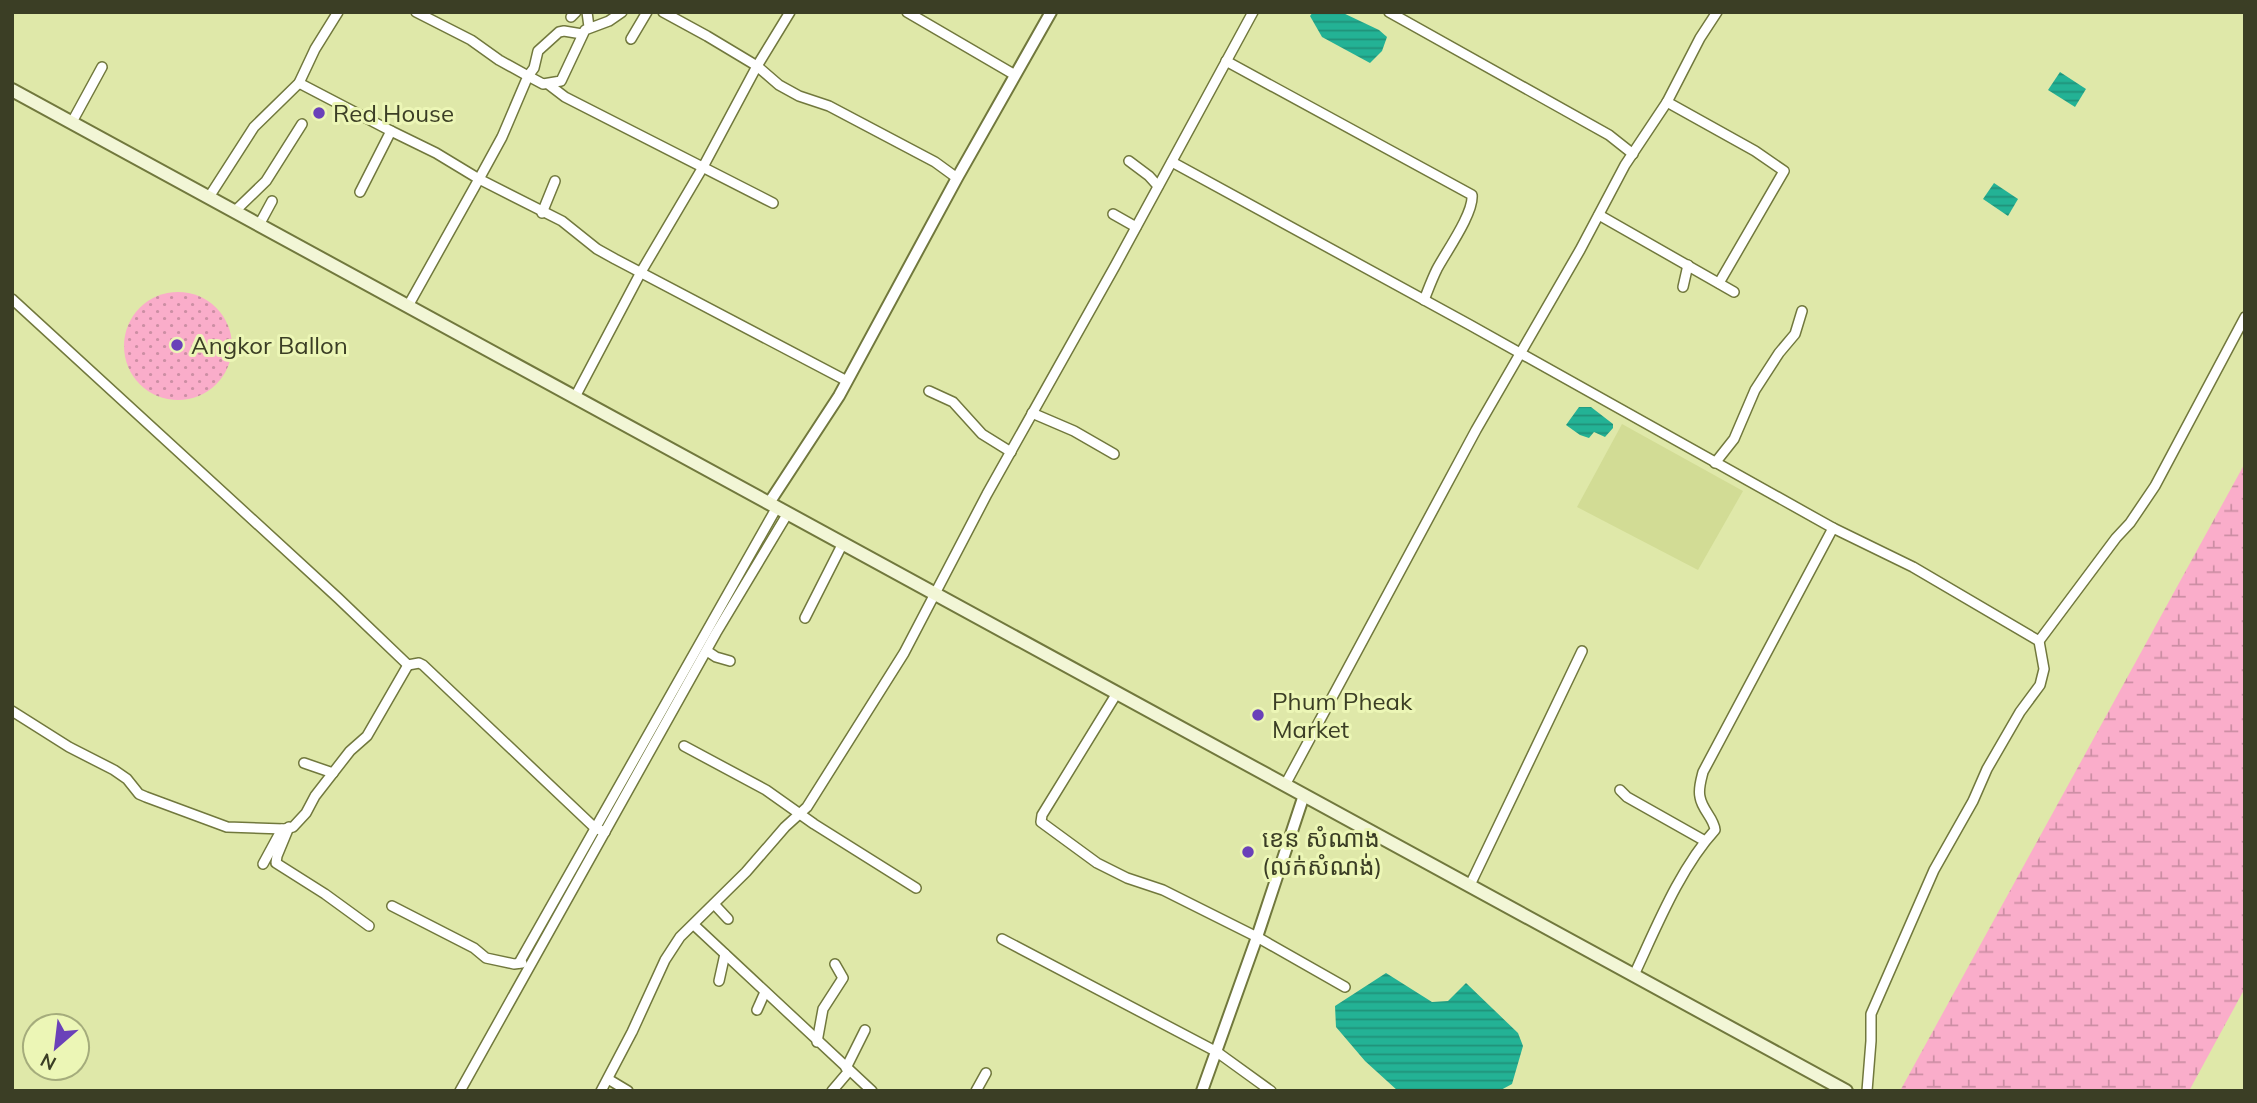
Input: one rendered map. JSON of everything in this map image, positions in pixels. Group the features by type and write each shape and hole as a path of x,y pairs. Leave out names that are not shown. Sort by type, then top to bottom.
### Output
{"main road":[{"path":"12,90 1846,1091"}],"street":[{"path":"209,197 254,127 299,83 315,49 338,12"},
{"path":"416,12 471,40 499,60 537,82 548,84 565,97 773,203"},
{"path":"548,84 561,80 586,31 587,12"},
{"path":"408,306 502,137 534,68 538,51 559,32 586,31 622,12"},
{"path":"631,39 647,12"},
{"path":"663,12 757,66 779,85 799,96 829,106 935,162 957,178"},
{"path":"575,397 641,272 790,12"},
{"path":"907,12 1015,75"},
{"path":"600,830 707,651 804,452 847,382 957,178 1051,12"},
{"path":"601,1091 665,960 680,937 816,795 904,653 1032,413 1253,12"},
{"path":"1389,12 1609,135 1633,154"},
{"path":"1285,785 1476,430 1625,165 1667,102 1700,38 1717,12"},
{"path":"1226,61 1472,195 1473,201 1424,300"},
{"path":"72,122 102,67"},
{"path":"299,83 562,221 597,249 847,382"},
{"path":"1667,102 1784,171 1719,283"},
{"path":"235,211 266,181 302,124"},
{"path":"360,192 391,131"},
{"path":"1129,161 1158,186"},
{"path":"1171,162 1833,528 1913,567 2039,641"},
{"path":"542,212 555,181"},
{"path":"259,225 272,201"},
{"path":"1113,214 1136,227"},
{"path":"1599,215 1734,292"},
{"path":"1684,287 1688,265"},
{"path":"12,299 408,665"},
{"path":"1715,463 1734,439 1755,390 1795,334 1802,311"},
{"path":"1867,1091 1871,1014 1934,870 1973,802 1987,769 2039,685 2044,669 2039,641 2130,523 2155,486 2245,317"},
{"path":"929,391 953,402 982,434 1011,452"},
{"path":"1032,413 1074,431 1114,454"},
{"path":"460,1091 525,964 778,508"},
{"path":"1633,975 1668,901 1705,841 1715,830 1700,797 1703,772 1833,528"},
{"path":"804,618 843,543"},
{"path":"707,651 730,661"},
{"path":"1470,885 1582,651"},
{"path":"12,711 69,747 114,770 127,779 139,794 146,797 227,827 285,828 297,824 350,751 367,736 408,665 419,663 600,830"},
{"path":"1117,693 1042,814 1041,821 1097,863 1126,878 1163,890 1258,937 1345,987"},
{"path":"684,746 766,790 916,888"},
{"path":"304,763 333,773"},
{"path":"1620,790 1627,797 1705,841"},
{"path":"1202,1091 1258,937 1304,795"},
{"path":"263,864 285,828"},
{"path":"285,828 276,863 326,894 369,926"},
{"path":"713,904 728,919"},
{"path":"392,906 474,948 486,958 525,964"},
{"path":"694,925 872,1091"},
{"path":"1002,939 1217,1052 1271,1091"},
{"path":"719,981 725,954"},
{"path":"817,1042 822,1009 843,978 835,964"},
{"path":"757,1010 765,992"},
{"path":"832,1091 848,1070 865,1030"},
{"path":"976,1091 986,1073"},
{"path":"608,1079 628,1091"}],"shaded area":[{"path":"1622,424 1743,491 1698,570 1577,507"}],"green space":[{"path":"178,292 199,296 216,308 228,325 232,346 228,367 216,384 199,396 178,400 157,396 140,384 128,367 124,346 128,325 140,308 157,296"},
{"path":"2245,463 2245,988 2189,1091 1900,1091"}],"water":[{"path":"1313,12 1341,12 1379,30 1387,37 1382,51 1370,63 1322,37 1310,16"},
{"path":"2060,72 2086,89 2075,107 2048,90"},
{"path":"1994,183 2018,199 2008,216 1983,199"},
{"path":"1579,407 1591,407 1613,424 1613,428 1605,437 1594,432 1589,438 1580,435 1566,425"},
{"path":"1386,973 1432,1002 1448,1001 1466,983 1518,1033 1523,1046 1512,1084 1499,1091 1398,1091 1365,1061 1336,1027 1335,1006"}],"place":[{"name":"Red House","path":"319,113"},
{"name":"Angkor Ballon","path":"177,345"},
{"name":"Phum Pheak Market","path":"1258,715"},
{"name":"ខេន សំណាង (លក់សំណង់)","path":"1248,852"}]}
